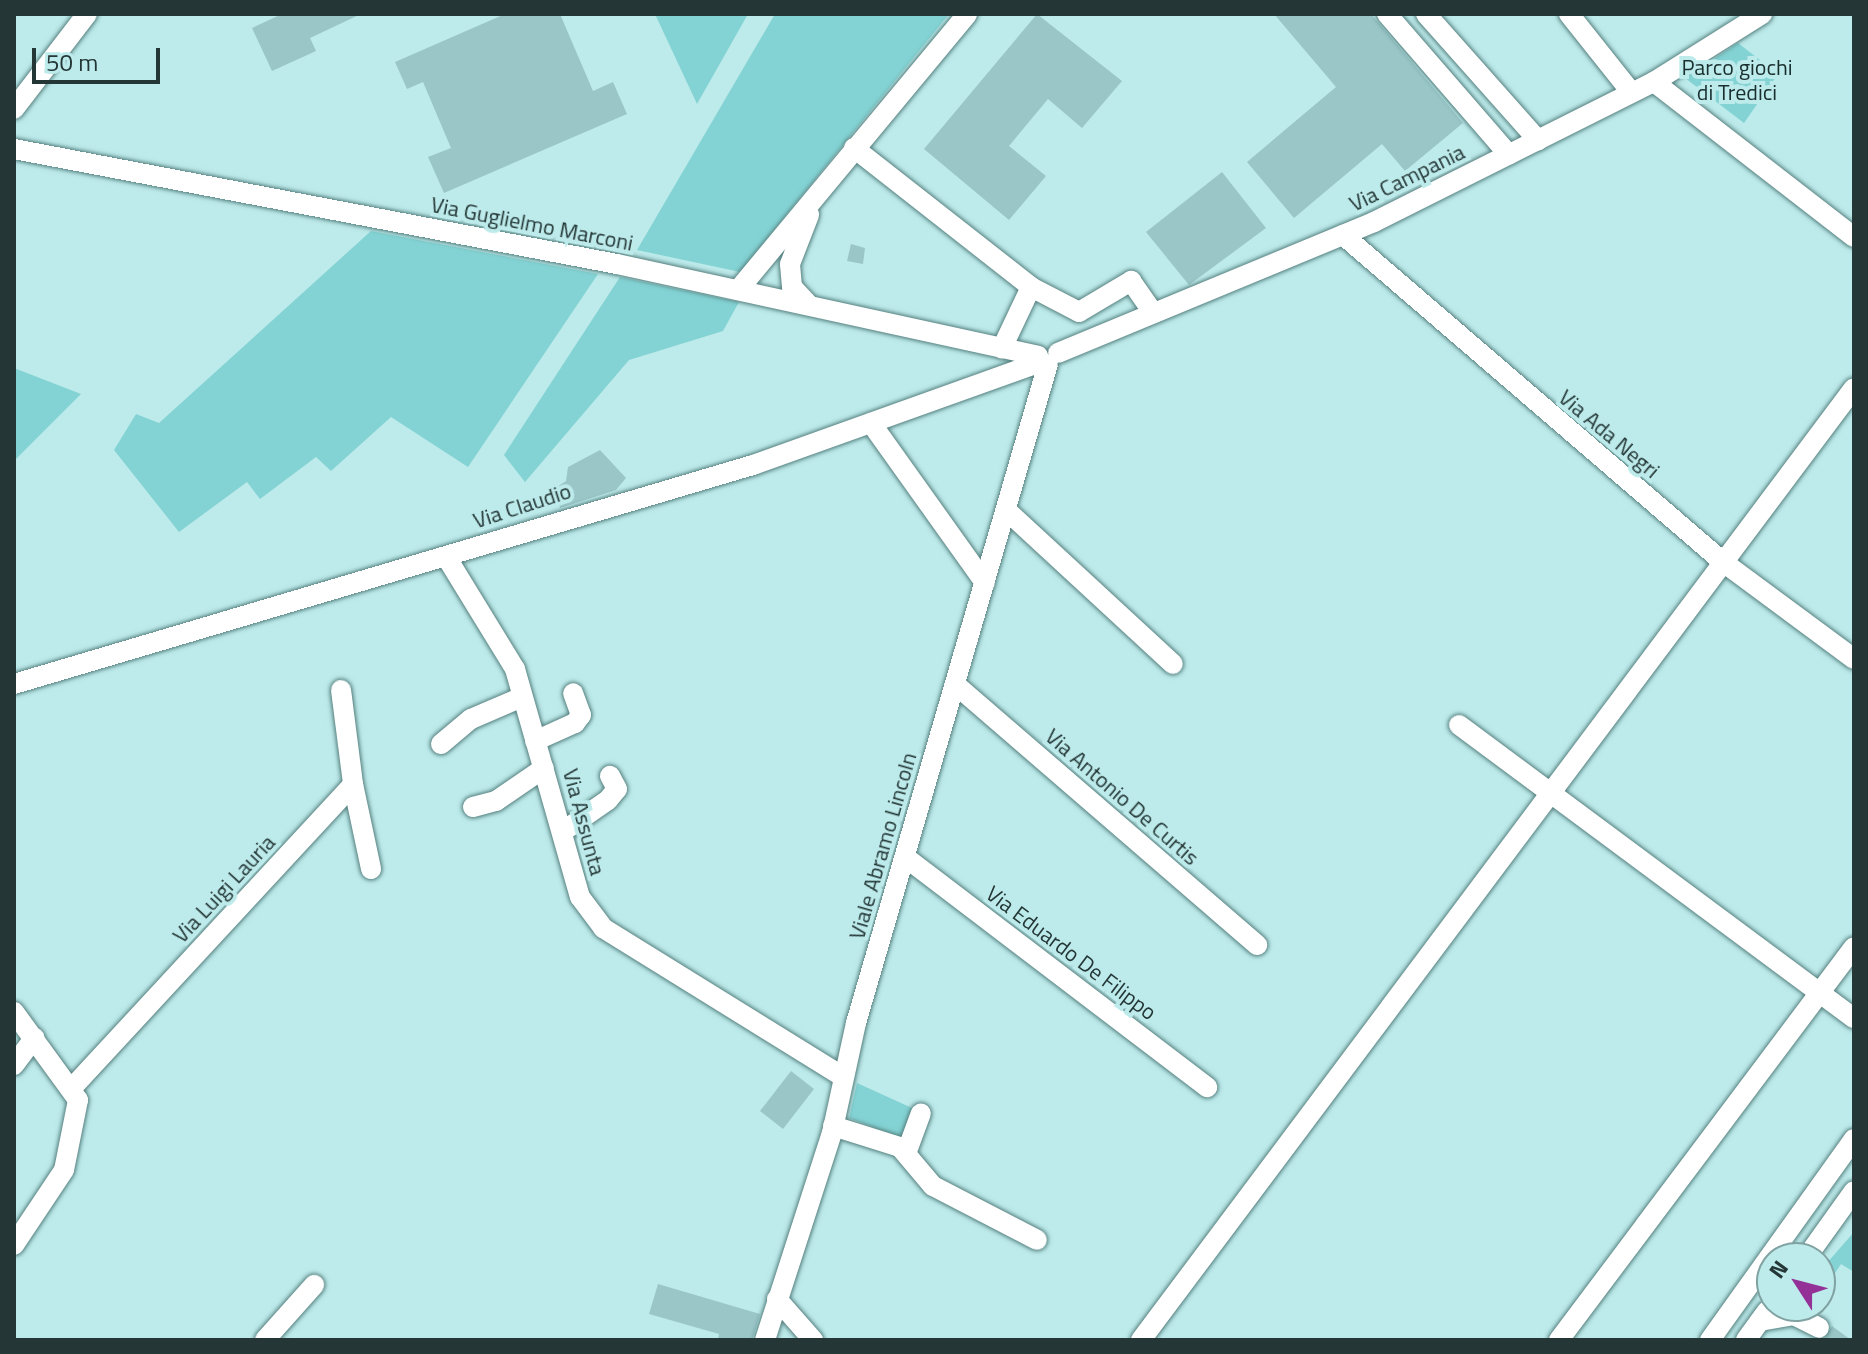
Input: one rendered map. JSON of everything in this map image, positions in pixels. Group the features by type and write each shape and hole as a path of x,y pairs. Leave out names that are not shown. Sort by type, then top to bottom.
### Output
{"street":[{"path":"14,109 87,14"},
{"path":"739,289 967,14"},
{"path":"1387,14 1509,155"},
{"path":"1426,14 1538,140"},
{"path":"1569,14 1631,92"},
{"name":"Via Campania","path":"1046,359 1343,235 1654,82 1762,14"},
{"path":"1654,82 1854,237"},
{"path":"854,148 1031,287 1079,312 1131,281 1153,313"},
{"name":"Via Guglielmo Marconi","path":"14,149 739,289 1046,359"},
{"path":"809,305 792,287 790,264 823,186"},
{"name":"Via Ada Negri","path":"1343,235 1723,562 1854,659"},
{"path":"1002,348 1031,287"},
{"name":"Via Claudio","path":"14,684 185,636 310,591 447,558 517,530 753,465 1046,359"},
{"name":"Viale Abramo Lincoln","path":"765,1340 833,1126 842,1076 1006,510 1046,359"},
{"path":"1141,1340 1854,388"},
{"path":"871,423 985,583"},
{"path":"1006,510 1173,664"},
{"name":"Via Assunta","path":"447,558 515,669 580,897 603,928 689,985 748,1011 842,1076"},
{"name":"Via Antonio De Curtis","path":"956,685 1257,945"},
{"path":"341,690 353,784 371,869"},
{"path":"535,741 575,723 581,715 573,693"},
{"path":"441,744 471,719 522,697"},
{"path":"1459,725 1854,1018"},
{"path":"473,807 496,801 544,768"},
{"path":"562,832 608,800 617,789 610,776"},
{"name":"Via Luigi Lauria","path":"71,1089 353,784"},
{"name":"Via Eduardo De Filippo","path":"905,857 1207,1087"},
{"path":"1559,1340 1854,947"},
{"path":"14,1012 78,1100 64,1170 14,1245"},
{"path":"14,1065 34,1038"},
{"path":"907,1151 921,1113"},
{"path":"833,1126 907,1151 933,1186 1037,1240"},
{"path":"1710,1340 1854,1139"},
{"path":"1817,1242 1854,1191"},
{"path":"265,1340 314,1285"},
{"path":"777,1299 813,1340"},
{"path":"1746,1340 1759,1322"}],"green space":[{"path":"655,14 748,14 697,104"},
{"path":"775,14 949,14 740,272 637,250"},
{"name":"Parco giochi di Tredici","path":"1738,43 1778,74 1744,123 1685,78"},
{"path":"371,231 598,274 468,467 391,417 331,471 316,457 260,499 247,482 179,532 114,450 136,414 159,423"},
{"path":"620,277 739,302 723,331 629,360 525,482 504,455"},
{"path":"14,368 81,394 14,461"},
{"path":"857,1083 912,1108 901,1138 849,1118"},
{"path":"1854,1232 1854,1272 1841,1264 1836,1272 1836,1253"}],"building":[{"path":"282,14 361,14 310,38 316,51 272,71 252,28"},
{"path":"505,14 560,14 593,91 613,82 627,114 444,193 428,157 451,148 423,82 407,89 395,62"},
{"path":"1037,14 1122,81 1082,128 1048,99 1009,146 1046,176 1009,220 924,149"},
{"path":"1274,14 1371,14 1463,123 1405,171 1382,144 1294,218 1247,162 1336,87"},
{"path":"1222,172 1266,228 1189,285 1146,232"},
{"path":"851,244 865,248 863,264 847,261"},
{"path":"600,450 626,478 616,490 560,508 554,489 566,481 568,467"},
{"path":"791,1071 814,1089 783,1129 760,1111"},
{"path":"658,1284 760,1314 752,1340 718,1340 719,1334 649,1314"},
{"path":"1832,1326 1851,1340 1823,1340"}]}
